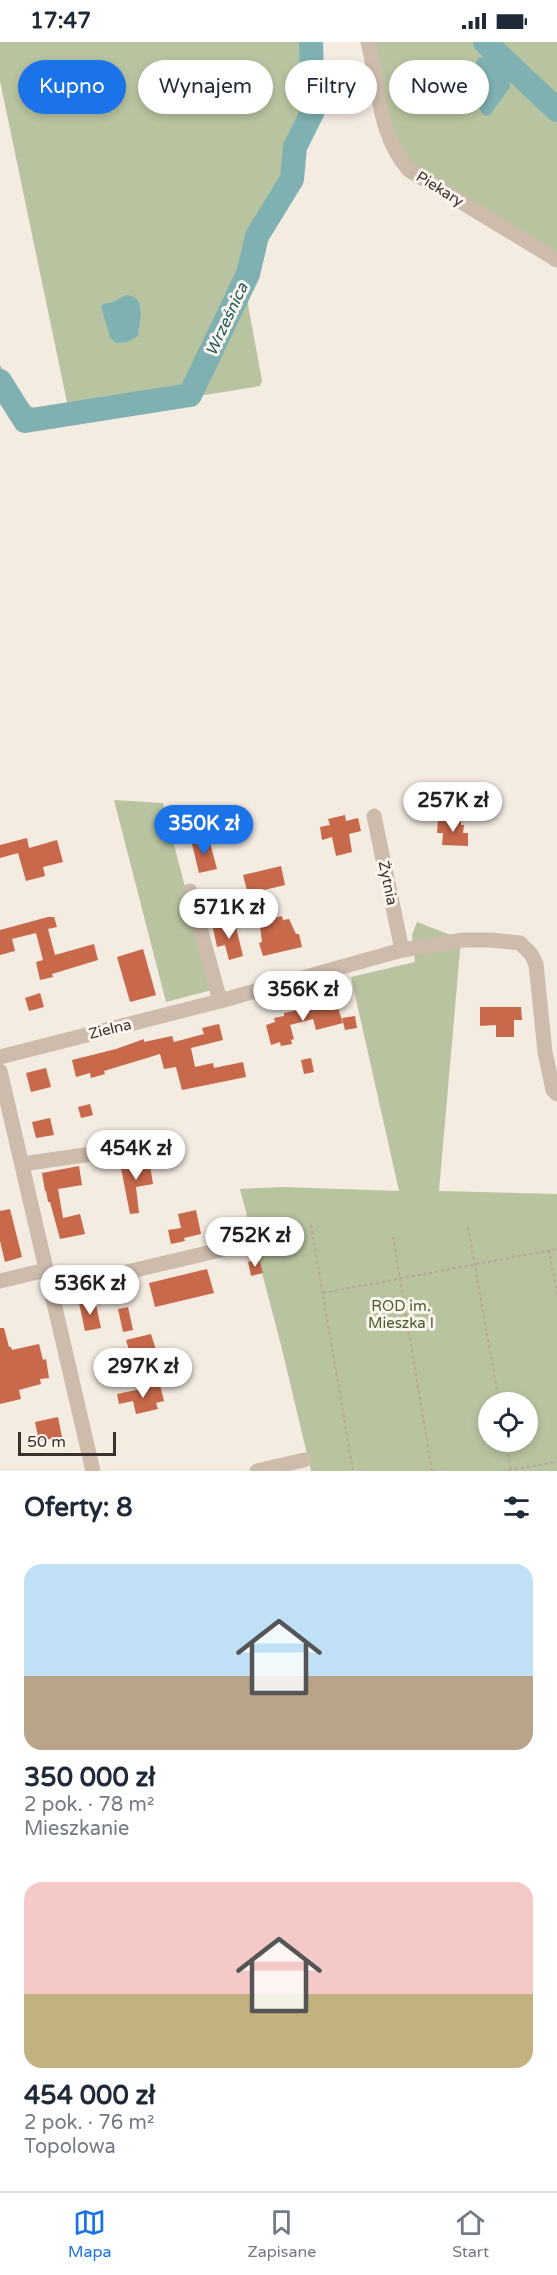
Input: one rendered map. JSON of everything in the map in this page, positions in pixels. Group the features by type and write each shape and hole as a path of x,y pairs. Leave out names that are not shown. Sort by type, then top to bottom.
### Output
{"street":[{"name":"Piekary","path":"368,42 378,99 401,161 409,170 557,260"},
{"name":"Żytnia","path":"374,816 402,950"},
{"path":"190,891 220,1001"},
{"name":"Zielna","path":"0,1058 220,1001 402,950 464,940 516,941 525,946 536,964 545,1052 553,1090 557,1094"},
{"path":"0,1071 93,1471"},
{"path":"22,1164 148,1146"},
{"path":"51,1290 241,1245"},
{"path":"0,1281 46,1270"},
{"path":"257,1471 304,1460"}],"path":[{"path":"311,1225 353,1471"},
{"path":"468,1227 497,1392"},
{"path":"393,1237 432,1471"},
{"path":"323,1293 557,1249"},
{"path":"549,1250 557,1295"},
{"path":"508,1452 511,1470"},
{"path":"503,1471 557,1462"}],"green space":[{"path":"0,42 314,42 314,60 285,60 285,114 314,114 297,150 295,179 268,222 266,216 254,234 245,274 237,289 245,288 262,381 260,386 25,424 0,387 0,365 29,405 43,410 68,407 0,81"},
{"path":"373,42 557,42 557,255 417,168 403,155 387,112"},
{"path":"114,800 163,803 212,990 166,1002"},
{"name":"ROD im. Mieszka I","path":"417,922 461,939 439,1191 557,1194 557,1471 311,1471 240,1189 283,1187 399,1191 351,977 415,962 412,935"}],"water":[{"path":"489,62 509,77 510,87 490,115 483,114 489,114"},
{"path":"126,295 133,296 140,305 138,336 127,342 116,343 110,337 101,307 103,304"}],"building":[{"path":"170,807 189,807 188,819 174,818"},
{"path":"345,815 346,821 358,818 361,831 349,834 352,852 336,856 332,837 322,840 320,827 330,825 328,819"},
{"path":"438,819 461,820 461,825 464,825 463,833 468,833 468,846 442,845 443,833 437,833"},
{"path":"27,838 29,848 57,840 63,862 43,867 45,876 26,881 18,853 0,858 0,845"},
{"path":"209,839 217,869 199,873 192,844"},
{"path":"281,866 285,885 248,894 243,875"},
{"path":"282,916 283,920 289,919 296,934 299,934 302,947 263,956 259,943 262,942 260,925 267,924 266,920"},
{"path":"54,917 57,927 48,929 55,955 94,944 98,960 40,980 36,962 43,960 36,933 12,939 15,951 0,955 0,930"},
{"path":"235,923 243,956 229,960 225,945 217,947 213,928"},
{"path":"143,949 156,995 130,1002 117,957"},
{"path":"40,993 44,1007 29,1011 25,998"},
{"path":"336,1002 343,1023 316,1030 313,1019 290,1025 294,1039 291,1040 292,1044 281,1046 280,1042 271,1045 266,1025 275,1022 274,1018 284,1016 284,1013"},
{"path":"480,1007 521,1007 522,1020 514,1020 514,1037 496,1037 496,1025 480,1026"},
{"path":"355,1016 357,1028 345,1030 342,1018"},
{"path":"219,1024 223,1040 191,1048 195,1067 213,1063 214,1068 243,1062 246,1077 182,1090 176,1067 164,1069 160,1054 104,1071 105,1074 91,1078 90,1073 76,1077 72,1060 144,1039 144,1042 172,1036 174,1042 204,1034 202,1028"},
{"path":"311,1058 314,1072 304,1074 301,1060"},
{"path":"46,1068 51,1087 31,1092 26,1073"},
{"path":"90,1104 93,1115 81,1118 78,1107"},
{"path":"50,1118 54,1135 36,1138 32,1122"},
{"path":"149,1159 153,1184 136,1187 139,1213 130,1214 120,1163"},
{"path":"79,1166 82,1185 58,1189 63,1218 80,1214 85,1234 60,1239 45,1191 42,1173"},
{"path":"10,1209 22,1257 5,1262 0,1241 0,1211"},
{"path":"196,1210 201,1234 171,1244 168,1230 181,1228 178,1214"},
{"path":"259,1259 263,1273 251,1276 248,1262"},
{"path":"207,1269 214,1293 155,1307 149,1283"},
{"path":"95,1300 101,1328 85,1331 79,1303"},
{"path":"128,1307 133,1330 123,1332 118,1309"},
{"path":"0,1328 4,1328 12,1350 39,1344 43,1360 46,1359 49,1378 40,1379 41,1384 19,1390 21,1399 0,1404"},
{"path":"151,1334 157,1353 151,1354 153,1364 134,1366 126,1340"},
{"path":"160,1385 164,1401 156,1403 158,1409 136,1414 133,1401 119,1404 117,1394"},
{"path":"58,1417 62,1437 39,1441 35,1422"}],"waterway":[{"name":"Wrześnica","path":"0,381 25,421 190,395 248,274 257,236 292,179 295,147 313,111 311,42"},
{"name":"Wrześnica","path":"485,42 557,110"}]}
